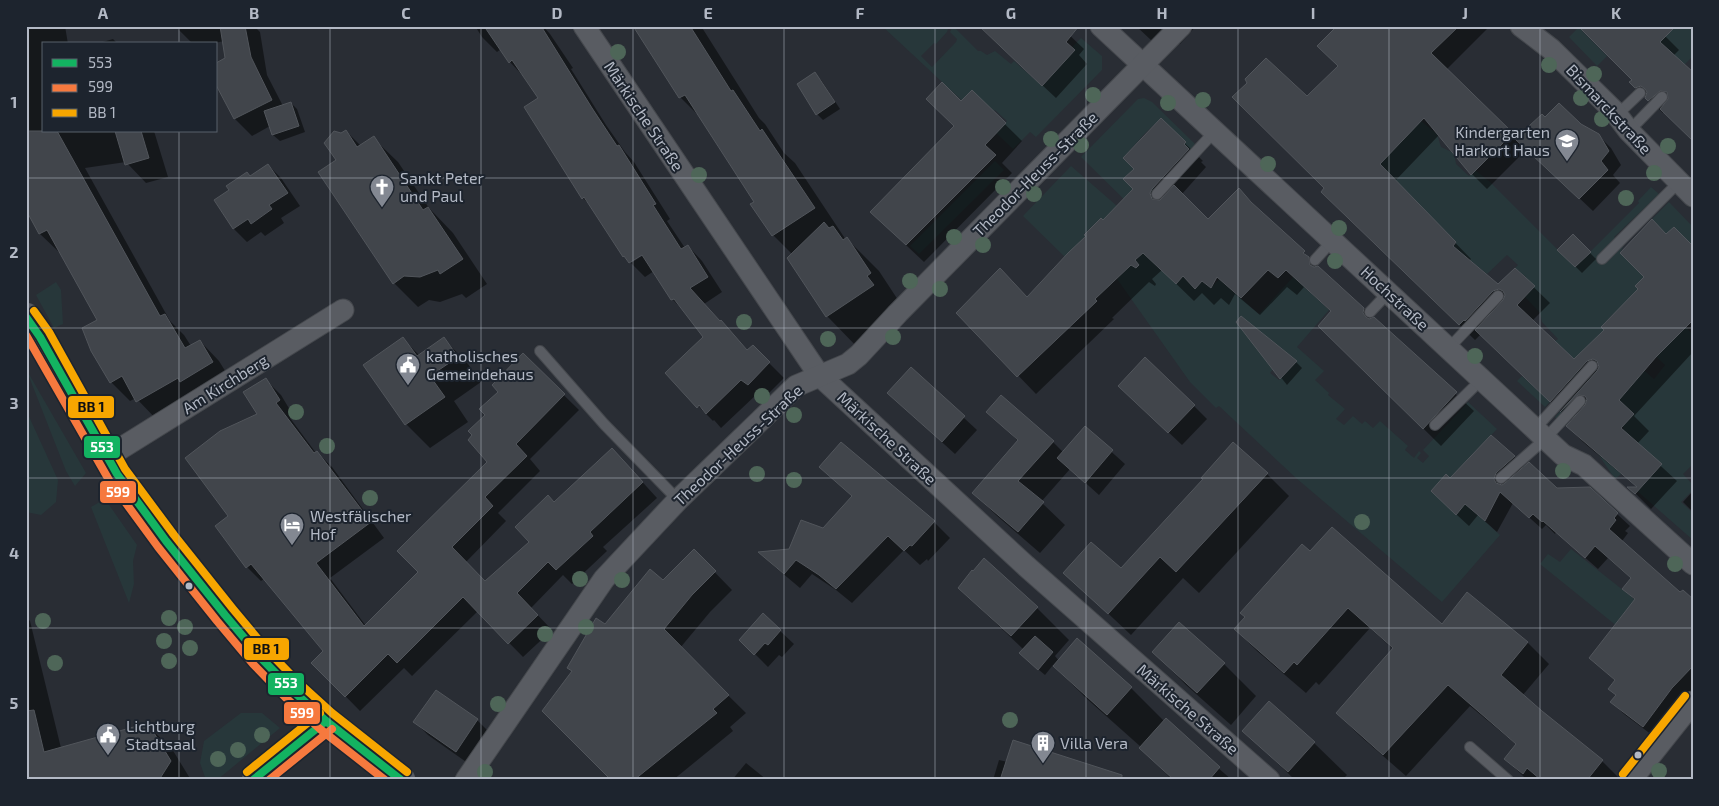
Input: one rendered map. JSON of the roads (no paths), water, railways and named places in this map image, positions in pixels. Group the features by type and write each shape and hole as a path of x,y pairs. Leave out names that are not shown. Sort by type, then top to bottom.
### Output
{"main road":[{"path":"26,317 40,338 117,474 224,615 271,668 326,721 401,780"}],"street":[{"name":"Märkische Straße","path":"584,26 819,375 1026,566 1269,780"},
{"name":"Hochstraße","path":"1101,26 1563,455 1584,465 1693,564"},
{"name":"Theodor-Heuss-Straße","path":"466,780 604,579 678,500 796,386 848,364 859,355 898,313 1181,26"},
{"name":"Bismarckstraße","path":"1521,26 1551,49 1686,189"},
{"name":"Am Kirchberg","path":"107,457 343,310"},
{"path":"1631,780 1693,702"},
{"path":"253,780 326,721"}],"lane":[{"path":"1623,123 1640,93"},
{"path":"1623,123 1662,97"},
{"path":"1158,194 1215,131"},
{"path":"1602,258 1686,189"},
{"path":"1315,260 1333,240"},
{"path":"1370,312 1389,292"},
{"path":"1449,348 1498,296"},
{"path":"540,351 604,424 678,500"},
{"path":"1501,478 1540,434 1592,366"},
{"path":"1435,425 1482,379"},
{"path":"1540,434 1580,401"},
{"path":"1470,747 1508,780"}],"place":[{"name":"Kindergarten Harkort Haus","path":"1567,162"},
{"name":"Sankt Peter und Paul","path":"382,208"},
{"name":"katholisches Gemeindehaus","path":"408,386"},
{"name":"Westfälischer Hof","path":"292,546"},
{"name":"Lichtburg Stadtsaal","path":"108,756"},
{"name":"Villa Vera","path":"1043,764"}]}
